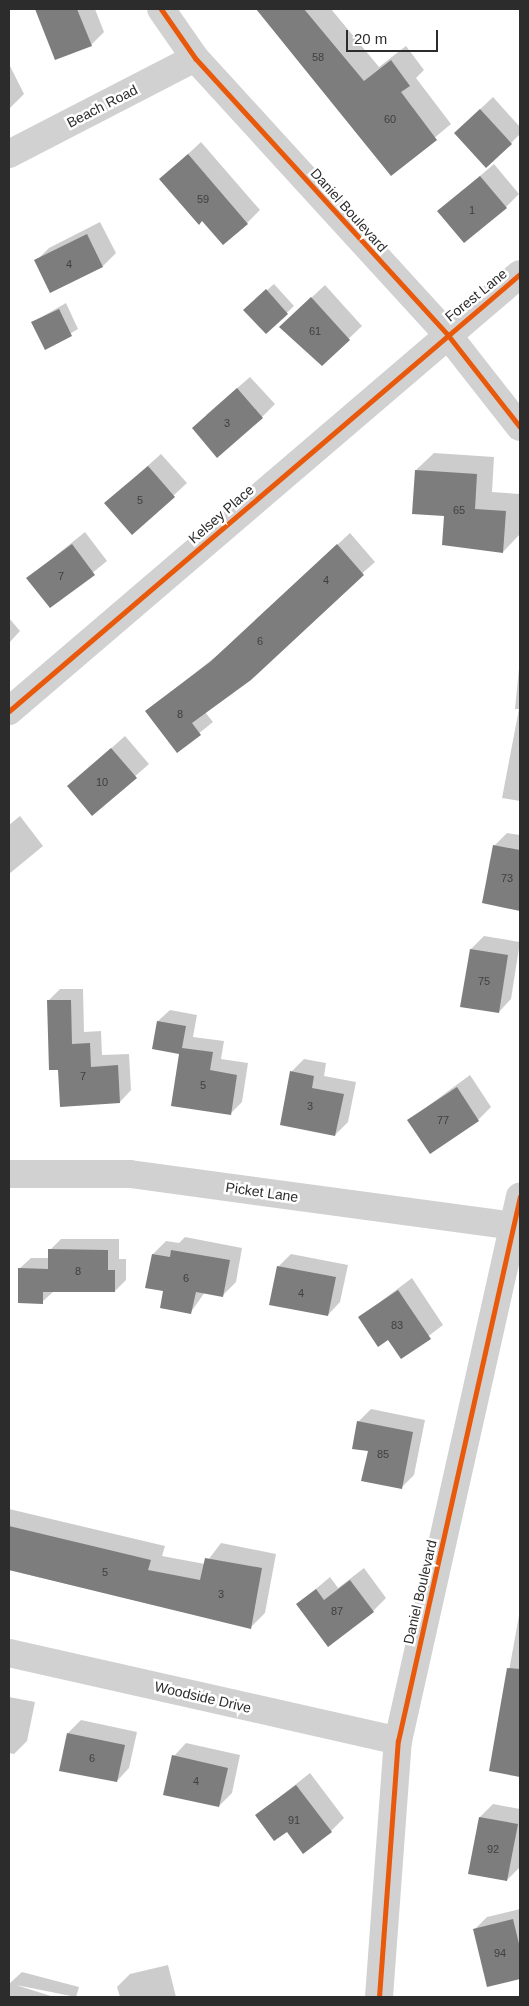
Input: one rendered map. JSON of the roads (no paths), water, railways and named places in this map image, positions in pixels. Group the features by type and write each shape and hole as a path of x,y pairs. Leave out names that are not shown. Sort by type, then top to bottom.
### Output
{"street":[{"name":"Daniel Boulevard","path":"161,9 195,58 447,334 520,427"},
{"name":"Beach Road","path":"9,154 195,58"},
{"name":"Forest Lane","path":"447,334 520,274"},
{"name":"Kelsey Place","path":"9,710 447,334"},
{"name":"Picket Lane","path":"9,1174 130,1174 513,1226"},
{"name":"Daniel Boulevard","path":"379,1997 398,1741 520,1196"},
{"name":"Woodside Drive","path":"9,1653 398,1741"}]}
